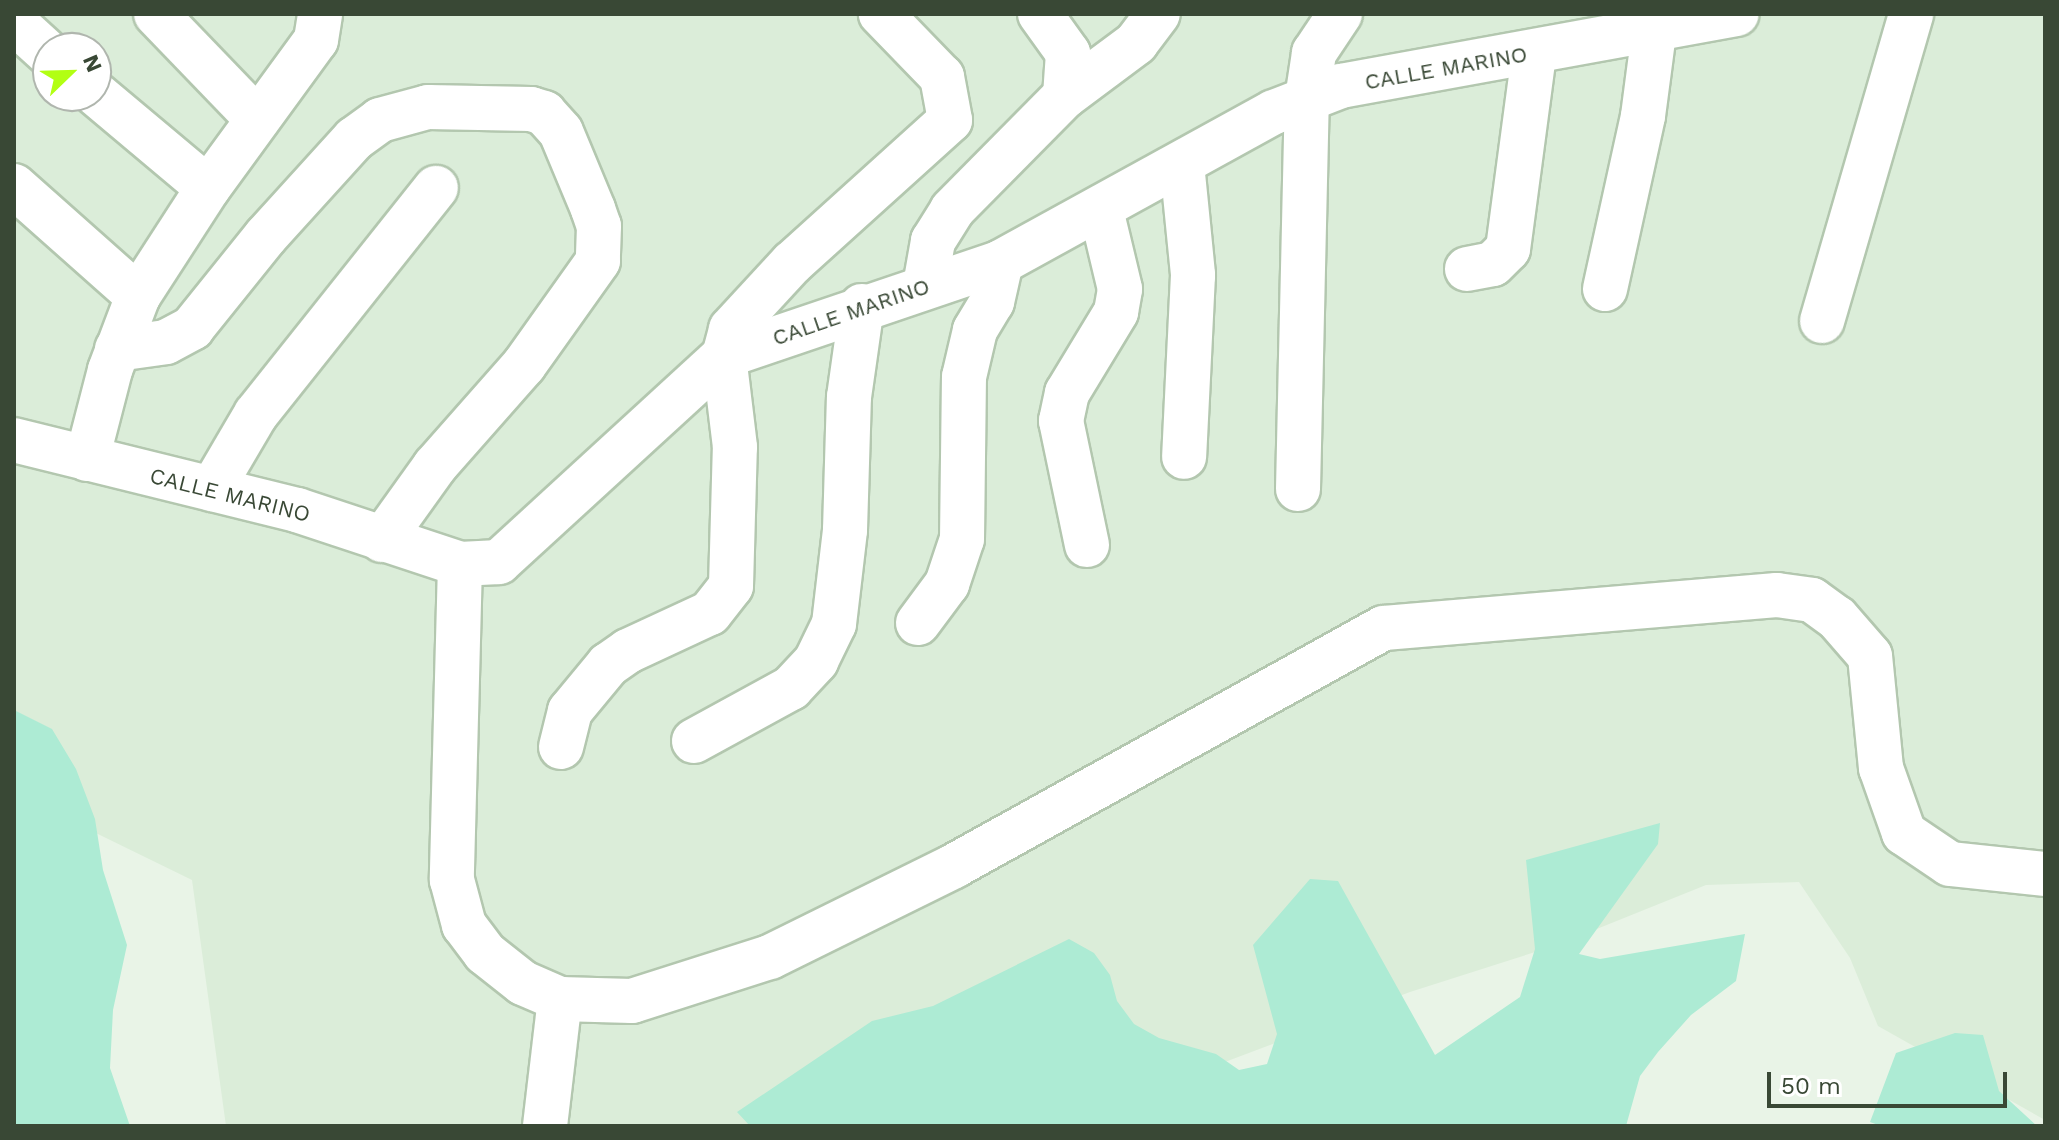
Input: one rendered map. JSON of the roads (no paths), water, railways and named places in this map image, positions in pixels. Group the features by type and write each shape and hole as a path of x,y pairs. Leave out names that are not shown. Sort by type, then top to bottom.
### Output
{"street":[{"path":"156,14 257,119"},
{"path":"87,459 117,349 138,296 208,188 316,40 320,14"},
{"path":"561,747 570,711 608,665 628,651 710,613 725,599 732,572 735,447 724,356 731,329 792,263 950,120 942,77 881,14"},
{"path":"1040,14 1068,53 1065,96"},
{"path":"925,286 933,241 952,210 1065,96 1136,43 1158,14"},
{"path":"1298,489 1307,99 1314,53 1340,14"},
{"name":"CALLE MARINO","path":"14,440 297,510 460,564 499,562 724,356 862,306 1001,262 1307,99 1341,86 1654,33 1734,14"},
{"path":"1822,321 1911,14"},
{"path":"14,22 32,38"},
{"path":"1605,289 1643,116 1654,33"},
{"path":"1467,269 1493,264 1508,249 1534,53"},
{"path":"112,107 208,188"},
{"path":"117,349 166,342 192,328 315,182 354,139 380,120 428,107 531,109 544,113 561,132 599,226 598,261 524,365 435,466 382,540"},
{"path":"1182,164 1193,275 1184,457"},
{"path":"14,186 138,296"},
{"path":"212,489 256,414 436,188"},
{"path":"1087,545 1061,421 1067,393 1116,312 1120,289 1101,210"},
{"path":"918,623 947,584 962,539 964,377 975,330 992,302 1001,262"},
{"path":"694,741 791,688 827,644 834,624 845,530 849,397 862,306"},
{"path":"460,564 452,880 464,925 485,953 523,983 560,999 632,1001 770,957 954,866 1384,628 1777,595 1812,600 1837,618 1870,656 1881,768 1904,833 1950,864 2045,874"},
{"path":"545,1126 560,999"}]}
